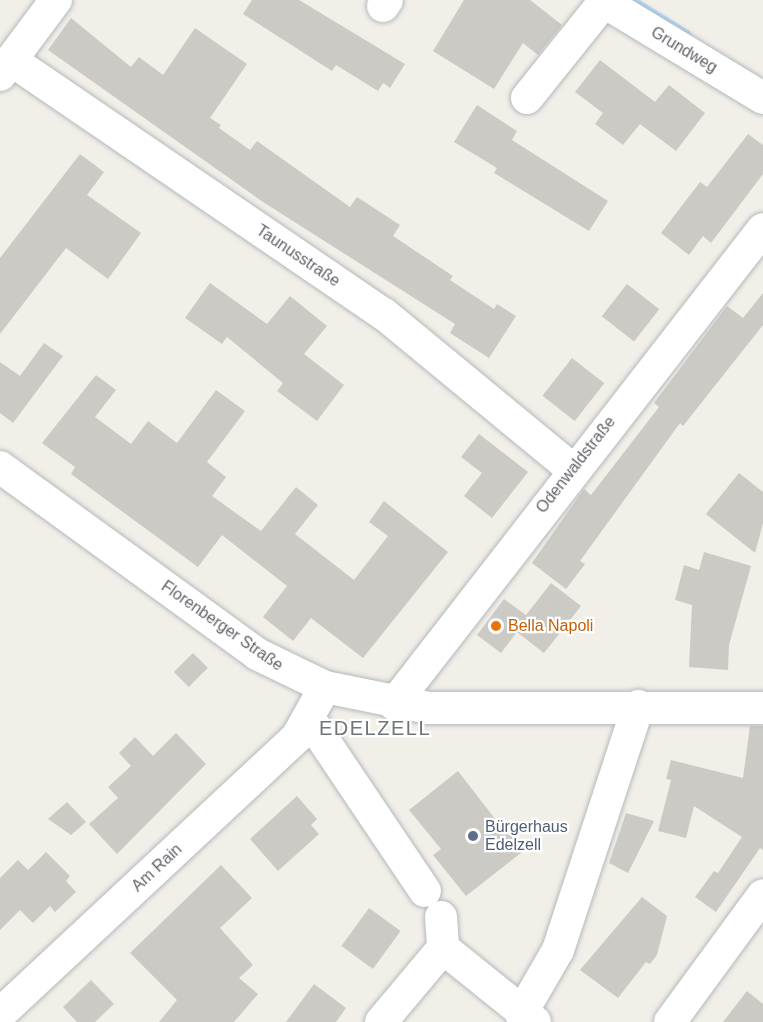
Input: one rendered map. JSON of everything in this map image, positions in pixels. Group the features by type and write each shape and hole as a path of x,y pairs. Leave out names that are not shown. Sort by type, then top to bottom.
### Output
{"street":[{"path":"6,68 56,0"},
{"name":"Grundweg","path":"527,98 602,1 763,98"},
{"name":"Taunusstraße","path":"6,68 384,314 572,469"},
{"name":"Odenwaldstraße","path":"394,704 572,469 763,229"},
{"name":"Florenberger Straße","path":"0,467 257,654 325,687 394,704 465,709 638,706 763,708"},
{"name":"Am Rain","path":"4,1004 310,720 325,687"},
{"path":"310,720 433,904 443,948 528,1018 558,950 638,706"},
{"path":"670,1022 763,895"},
{"path":"381,1022 443,948"}],"building":[{"path":"252,0 299,0 405,64 390,88 383,83 378,91 336,65 332,71 243,14"},
{"path":"464,0 530,0 562,25 538,55 523,43 494,89 433,51"},
{"path":"71,18 131,67 139,57 163,75 195,28 247,64 210,118 221,125 219,128 250,150 257,141 350,207 357,197 400,225 393,236 453,276 450,280 494,309 497,304 516,316 489,358 450,333 455,324 263,202 48,50"},
{"path":"600,60 655,102 669,85 705,113 676,151 640,124 623,145 595,124 603,113 575,92"},
{"path":"477,105 517,131 512,140 608,201 589,231 494,173 497,168 454,142"},
{"path":"748,134 763,145 763,174 711,243 703,236 689,255 661,233 700,182 707,187"},
{"path":"80,154 104,172 87,195 141,233 108,279 66,248 0,334 0,258"},
{"path":"210,283 267,324 290,296 327,326 304,354 344,385 317,421 277,391 283,383 227,337 222,344 185,318"},
{"path":"627,284 659,309 634,342 602,316"},
{"path":"763,293 763,325 683,426 680,423 580,561 585,564 566,589 532,563 584,489 591,495 659,407 654,403 727,306 743,318"},
{"path":"44,343 63,356 13,423 0,413 0,362 20,376"},
{"path":"572,358 604,383 575,421 542,396"},
{"path":"96,375 116,390 95,417 131,444 148,421 177,443 216,390 245,411 207,462 226,477 212,496 261,531 296,487 318,505 295,534 354,580 388,536 369,522 384,501 448,552 363,658 311,618 293,641 263,617 287,586 222,535 198,567 71,474 75,467 42,443"},
{"path":"479,434 528,472 492,518 464,496 482,473 461,457"},
{"path":"739,473 763,492 763,523 755,553 706,514"},
{"path":"704,552 751,566 729,645 728,670 689,667 692,605 675,600 684,565 699,570"},
{"path":"551,583 581,606 544,653 517,632 501,653 477,635 504,599 526,615"},
{"path":"193,653 208,668 189,687 174,672"},
{"path":"750,726 763,726 763,850 760,848 716,912 695,897 714,871 718,873 742,837 694,806 686,838 658,831 671,780 666,779 671,760 743,778"},
{"path":"176,733 206,764 117,854 89,824 118,798 108,787 131,766 119,753 135,737 153,756"},
{"name":"Bürgerhaus Edelzell","path":"458,771 499,824 503,820 526,849 466,896 433,855 441,849 409,810"},
{"path":"297,796 317,819 311,825 319,834 278,871 250,839"},
{"path":"67,802 86,822 71,835 48,819"},
{"path":"626,813 654,821 628,873 609,863"},
{"path":"46,852 70,876 66,881 76,892 55,912 50,906 33,923 20,910 0,930 0,878 18,860 28,870"},
{"path":"221,865 252,898 220,928 253,965 239,978 258,994 234,1022 159,1022 177,1000 130,953"},
{"path":"642,897 667,916 657,955 650,964 646,962 618,998 580,970"},
{"path":"369,908 401,931 373,969 341,946"},
{"path":"91,980 114,1004 95,1022 77,1022 63,1007"},
{"path":"314,984 346,1008 336,1022 286,1022"},
{"path":"747,991 763,1004 763,1022 723,1022"}],"waterway":[{"path":"632,0 687,34"}],"place":[{"name":"Bella Napoli","path":"496,626"},
{"name":"Bürgerhaus Edelzell","path":"473,836"}],"district":[{"name":"EDELZELL","path":"375,728"}]}
